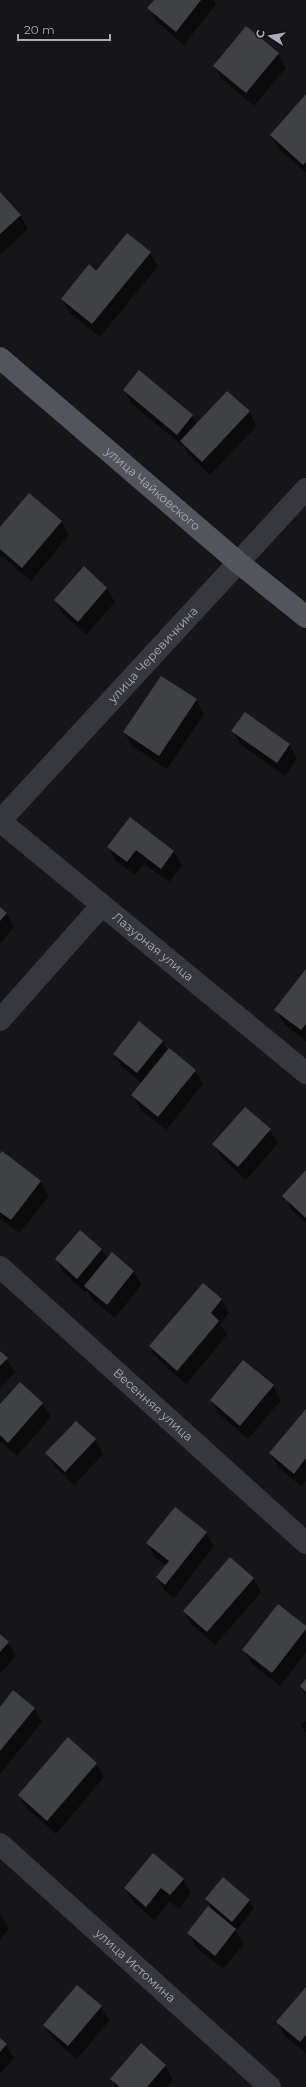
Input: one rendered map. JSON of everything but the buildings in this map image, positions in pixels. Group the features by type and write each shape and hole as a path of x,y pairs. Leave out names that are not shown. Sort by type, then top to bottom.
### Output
{"main road":[{"name":"улица Чайковского","path":"0,358 239,563 306,617"}],"street":[{"name":"улица Черевичкина","path":"0,821 306,489"},
{"name":"Лазурная улица","path":"0,821 306,1073"},
{"path":"0,1020 102,905"},
{"name":"Весенняя улица","path":"0,1267 306,1543"},
{"name":"улица Истомина","path":"0,1844 270,2087"}]}
